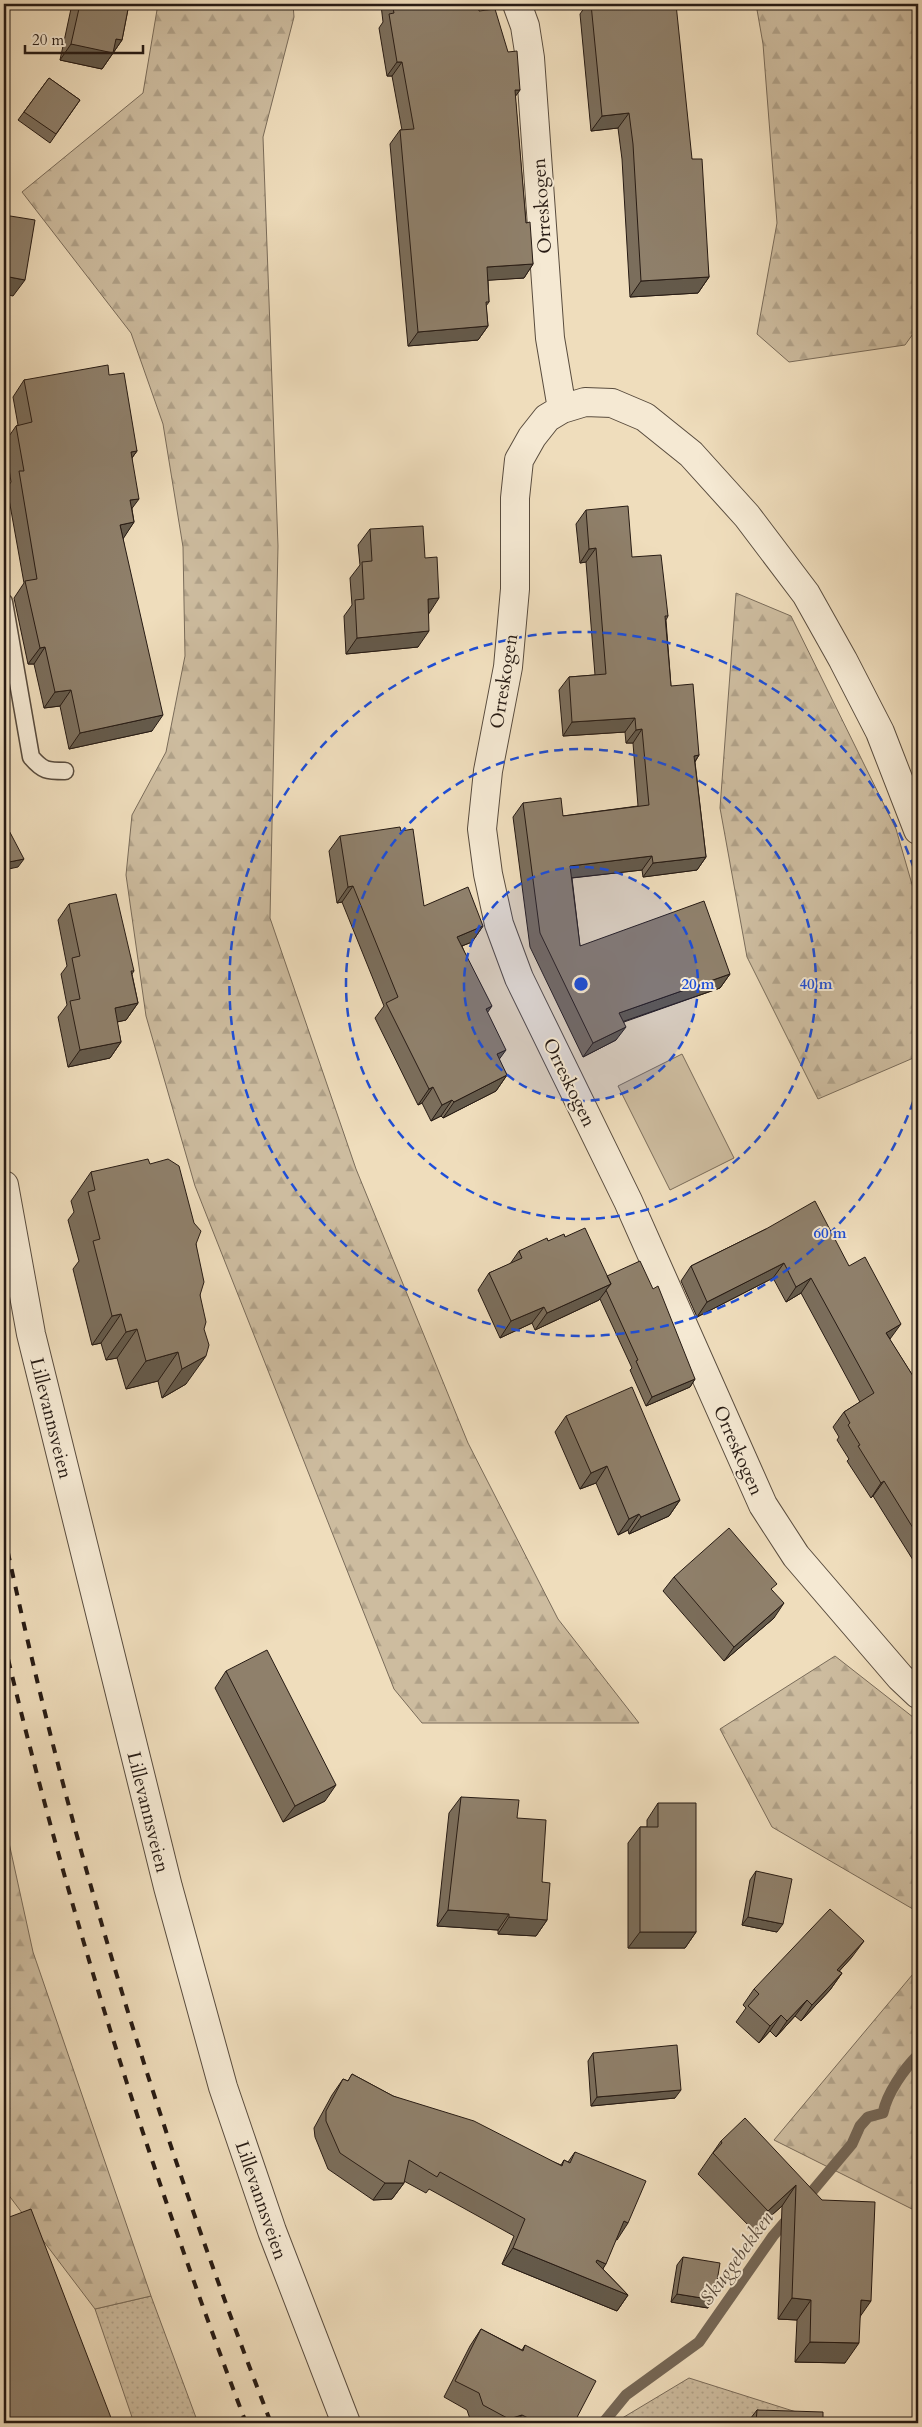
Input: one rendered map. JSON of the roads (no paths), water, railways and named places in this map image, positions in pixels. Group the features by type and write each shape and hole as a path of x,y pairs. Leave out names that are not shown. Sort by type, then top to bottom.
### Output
{"street":[{"name":"Orreskogen","path":"517,4 525,26 530,58 550,338 556,384 562,408"},
{"name":"Orreskogen","path":"918,830 880,732 843,660 806,594 747,516 691,454 645,417 612,403 585,402 562,408 547,418 532,437 519,460 515,498 515,589 508,667 488,771 482,828 488,874 499,924 519,978 628,1201 763,1505 796,1556 894,1670 918,1694"},
{"name":"Lillevannsveien","path":"4,1185 31,1334 173,1906 229,2105 272,2231 346,2423"}],"lane":[{"path":"4,602 31,756 39,767 48,771 65,771"}],"waterway":[{"name":"Skuggebekken","path":"804,2201 852,2144 860,2126 868,2117 883,2113 888,2097 897,2082 918,2055"},
{"name":"Skuggebekken","path":"603,2423 626,2395 699,2342 773,2236 791,2215"}],"railway":[{"path":"4,1534 57,1760 87,1873 120,1984 154,2095 191,2205 271,2423"},
{"path":"4,1642 55,1840 112,2037 176,2231 246,2423"}]}
